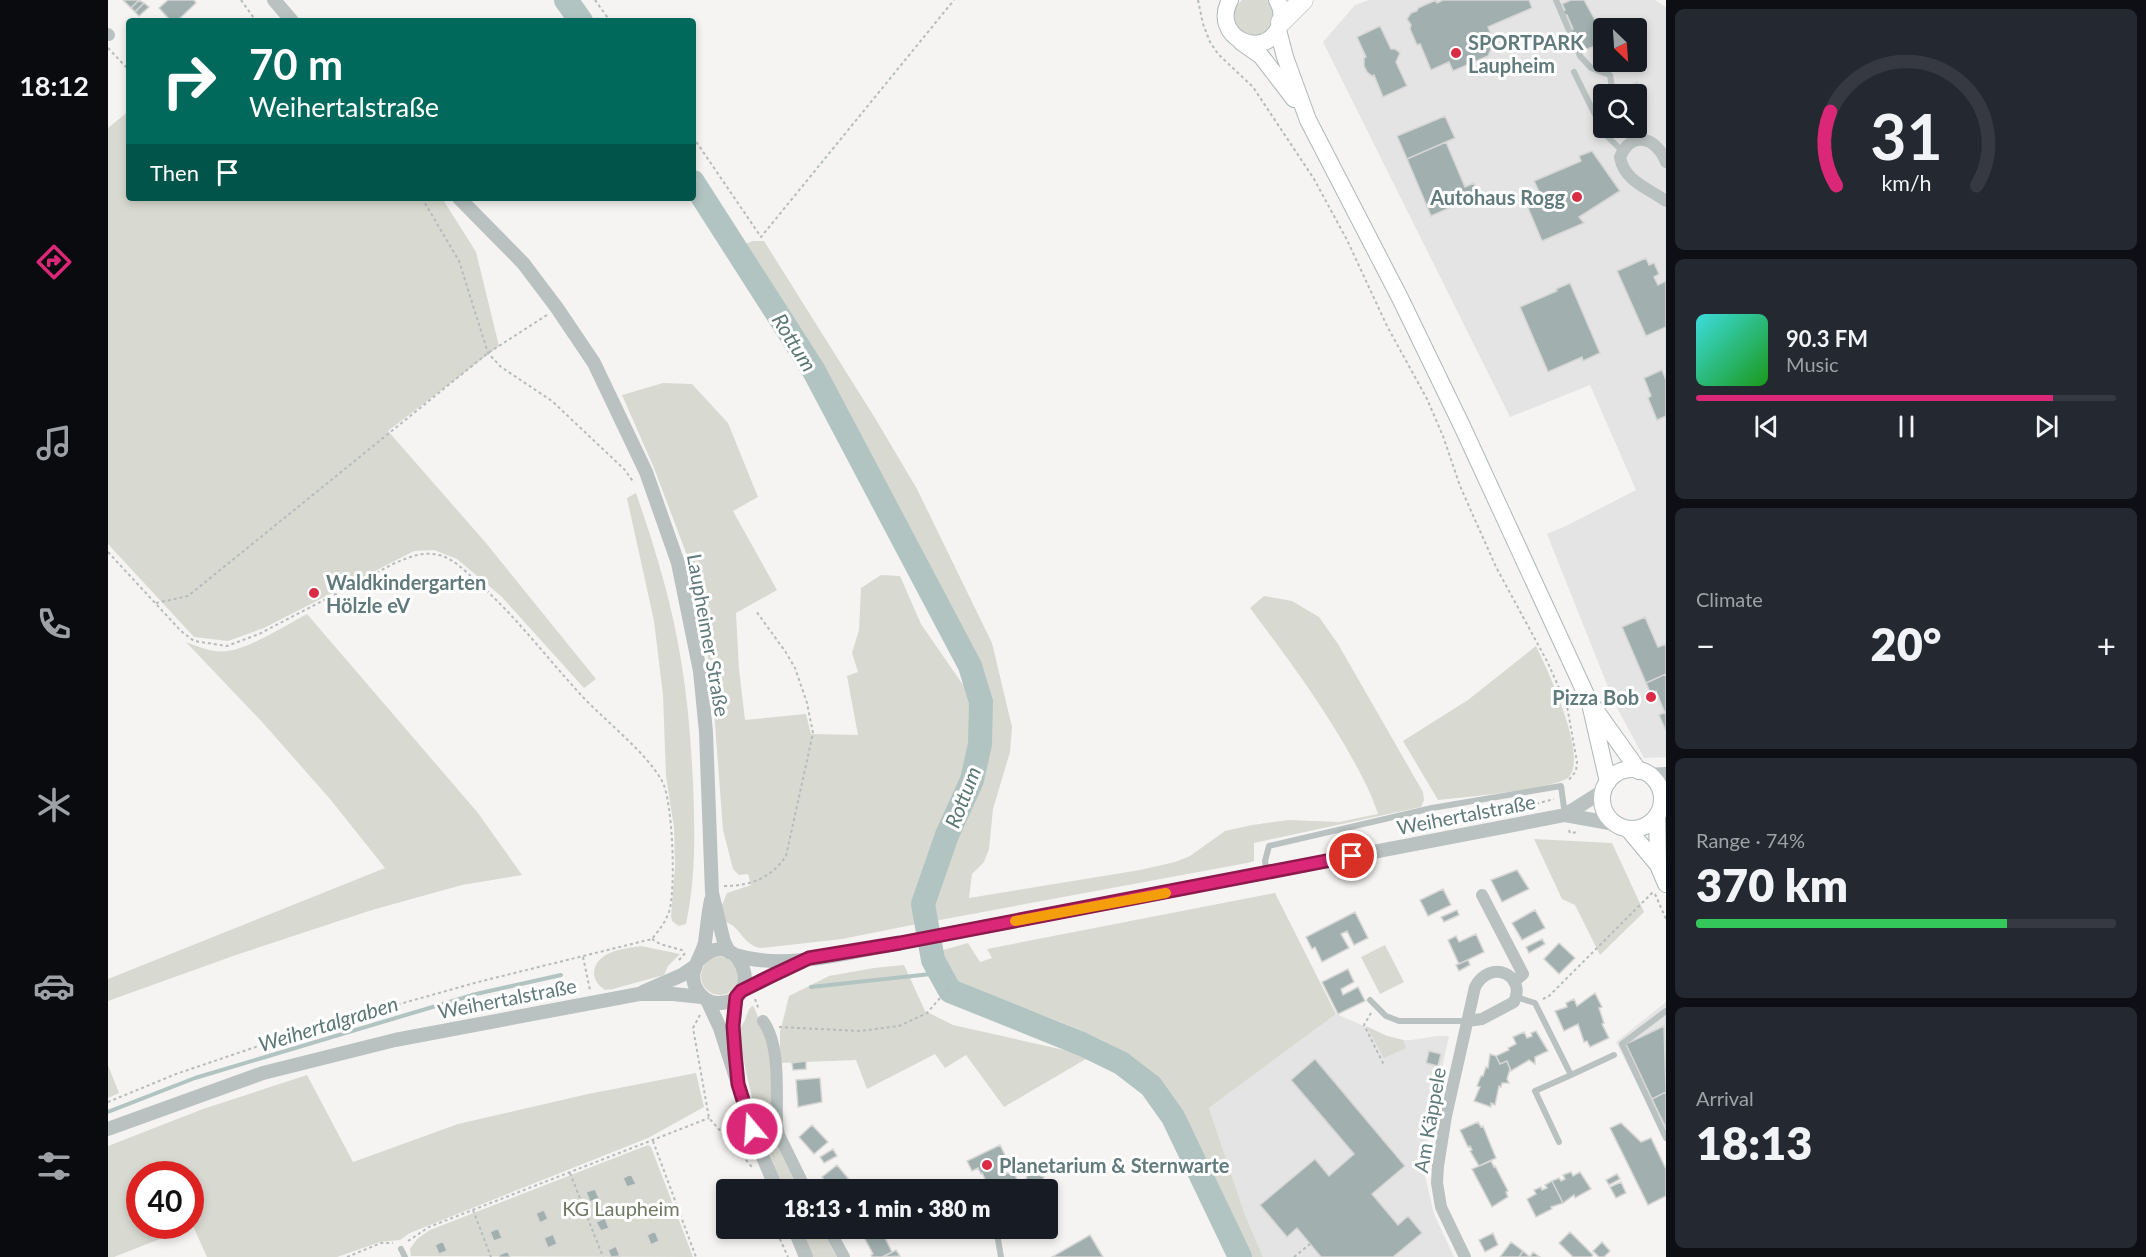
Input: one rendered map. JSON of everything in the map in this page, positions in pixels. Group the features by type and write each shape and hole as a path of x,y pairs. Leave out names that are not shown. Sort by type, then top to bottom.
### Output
{"highway":[{"path":"1280,26 1303,0"}],"main road":[{"path":"1277,0 1282,13 1280,26 1285,57 1308,120"},
{"path":"1228,3 1227,26 1239,40 1261,56 1286,87 1308,120 1400,298 1462,426 1589,701 1643,772 1654,780 1659,788 1661,808 1658,865"},
{"path":"1239,40 1256,44 1265,42 1280,26"},
{"path":"1589,701 1606,786 1603,806 1609,819 1621,826 1658,865 1666,884"},
{"path":"1606,786 1622,772 1643,772"},
{"path":"1621,826 1644,826 1661,808"}],"street":[{"path":"274,0 289,18"},
{"path":"1666,162 1663,153 1646,140 1629,143 1620,157 1624,171 1631,179 1666,201"},
{"name":"Laupheimer Straße","path":"462,201 523,263 594,363 646,472 678,563 700,671 706,732 712,889 705,942 697,963"},
{"path":"1643,772 1666,773"},
{"name":"Weihertalstraße","path":"1565,815 1606,786"},
{"name":"Weihertalstraße","path":"732,953 756,961 809,958 900,943 1565,815 1621,826"},
{"name":"Laupheimer Straße","path":"712,889 724,942 732,953"},
{"path":"1467,1021 1482,1019 1509,1006 1516,997 1514,982 1523,974 1482,895"},
{"path":"738,1084 733,1026 739,994 745,984 744,968 732,953 712,951 697,963 693,980 716,1017 757,1143 772,1179"},
{"name":"Weihertalstraße","path":"739,994 809,958"},
{"name":"Weihertalstraße","path":"639,994 682,975 697,963"},
{"name":"Am Käppele","path":"1465,1257 1441,1208 1437,1183 1446,1116 1475,987 1485,974 1491,971 1499,971 1514,982"},
{"name":"Weihertalstraße","path":"108,1129 263,1072 395,1040 592,1001 639,994 688,994 705,998"},
{"path":"705,998 721,1003 739,994"},
{"path":"765,1024 775,1052 779,1135 801,1179"},
{"path":"799,1239 807,1257"},
{"path":"834,1239 844,1257"}],"lane":[{"path":"1556,0 1580,56 1591,68 1610,75 1611,84"},
{"path":"1574,72 1604,133 1622,151"},
{"path":"1267,874 1265,861 1269,846 1432,808 1561,786 1565,815"},
{"path":"1516,997 1536,1003 1571,1075"},
{"path":"1370,1000 1386,1016 1399,1021 1467,1021"},
{"path":"1666,1011 1622,1044 1666,1137"},
{"path":"1559,1142 1535,1091 1614,1055"},
{"path":"998,1239 1001,1257"},
{"path":"401,1249 405,1257"}],"path":[{"path":"241,0 254,18"},
{"path":"595,0 608,18"},
{"path":"696,141 761,237 954,0"},
{"path":"1198,0 1210,42 1218,54 1253,87 1314,179 1347,240 1387,326 1443,436 1460,486 1496,567 1548,663 1567,706 1577,762 1576,771 1570,780 1561,786"},
{"path":"108,48 126,67"},
{"path":"424,201 459,261 488,353 501,368 552,401 625,470 639,490"},
{"path":"156,603 188,596 488,353 533,324"},
{"path":"108,552 181,631 194,641 227,646 259,634 395,563 419,553 440,555 456,563 502,604 581,695 649,764 663,783 671,823 672,893 670,910 663,927 652,939 477,982 300,1032 176,1074 108,1101"},
{"path":"712,889 757,880 776,870 786,856 813,734 807,703 795,668 756,611"},
{"path":"1565,815 1570,833 1586,831"},
{"path":"1536,1003 1549,996 1654,891 1666,919"},
{"path":"652,939 660,944 686,952"},
{"path":"583,956 592,1001"},
{"path":"765,1024 860,1031 899,1026 927,1013 949,988"},
{"path":"1376,1006 1364,1025 1384,1065"},
{"path":"701,1013 693,1028 709,1118 754,1169"},
{"path":"347,1257 381,1244 392,1243 401,1249 417,1234 429,1227 709,1118"},
{"path":"652,1140 696,1257"},
{"path":"570,1173 603,1257"},
{"path":"472,1210 491,1257"},
{"path":"780,1239 788,1257"},
{"path":"1294,1257 1310,1244"}],"shaded area":[{"path":"1369,0 1655,0 1666,7 1666,757 1644,758 1614,702 1547,534 1636,490 1590,385 1510,417 1323,42 1355,5"},
{"path":"1666,1002 1666,1141 1616,1042"},
{"path":"1336,1014 1387,1036 1403,1040 1449,1036 1430,1122 1424,1172 1434,1214 1454,1257 1263,1257 1245,1215 1209,1108"}],"green space":[{"path":"1242,0 1267,0 1274,10 1275,19 1264,33 1247,36 1240,31 1235,22 1234,12"},
{"path":"126,113 126,201 444,201 476,252 499,346 388,431 486,543 596,679 584,688 502,597 457,559 434,550 414,551 264,628 228,641 194,637 108,544 108,128"},
{"path":"753,241 764,241 875,418 917,489 992,643 1012,727 1010,752 993,809 989,849 984,862 972,874 969,898 1140,870 1175,862 1190,856 1225,831 1252,825 1289,820 1339,822 1378,814 1363,778 1333,726 1299,674 1250,608 1264,596 1292,601 1319,617 1338,644 1423,792 1424,800 1421,807 1254,843 1254,861 1247,863 929,922 933,902 974,788 988,737 987,707 982,683 948,602 788,316 742,245"},
{"path":"663,383 692,384 728,423 758,497 733,511 777,590 736,613 745,720 806,714 811,734 858,735 847,676 858,672 852,653 859,630 861,588 881,575 900,576 921,624 970,695 974,720 969,767 922,879 915,908 917,924 842,939 761,948 750,944 734,927 725,922 722,905 727,893 751,885 748,874 739,875 733,869 723,830 713,698 694,574 654,468 622,395"},
{"path":"636,493 673,618 689,722 694,854 692,889 686,924 679,926 672,921 671,916 675,866 674,828 666,776 663,695 654,621 627,498"},
{"path":"307,614 478,813 522,875 462,885 372,910 108,1001 108,979 385,868 330,799 263,723 186,642 216,651 236,649"},
{"path":"1536,646 1570,732 1573,766 1569,777 1528,789 1438,800 1403,741 1468,700"},
{"path":"1534,839 1612,843 1644,912 1600,955 1575,905 1562,899"},
{"path":"1275,893 1336,1014 1209,1108 1245,1215 1263,1257 1249,1257 1229,1222 1168,1096 1156,1078 1140,1063 1119,1049 1093,1036 959,986 952,977 940,951 968,943 980,962 992,958 987,949"},
{"path":"1385,945 1404,982 1380,994 1361,957"},
{"path":"641,946 680,954 668,966 664,975 613,989 605,990 599,985 595,979 595,967 604,956 626,948"},
{"path":"720,957 734,962 739,976 734,990 720,995 706,990 701,976 706,962"},
{"path":"904,965 925,1011 953,1025 1091,1056 1004,1107 966,1055 945,1068 935,1054 867,1089 856,1060 780,1063 780,1032 789,996 829,976"},
{"path":"752,1006 754,1007 770,1047 772,1116 797,1179 779,1179 750,1090 739,1028"},
{"path":"1366,1026 1387,1036 1403,1040 1406,1048 1384,1058"},
{"path":"108,1065 119,1093 108,1098"},
{"path":"696,1073 704,1107 648,1138 410,1233 400,1240 380,1242 337,1257 207,1257 199,1239 204,1239 204,1161 126,1161 126,1239 160,1239 114,1257 108,1257 108,1146 203,1109 307,1075 353,1162 458,1124 588,1094"},
{"name":"KG Laupheim","path":"648,1145 651,1147 693,1257 411,1256 410,1249 417,1239 430,1230"},
{"path":"805,1239 827,1239 837,1257 813,1257"}],"building":[{"path":"123,0 139,0 131,8"},
{"path":"139,0 144,3 135,12 131,8"},
{"path":"168,0 194,0 196,3 180,18 168,18 159,8"},
{"path":"1436,0 1437,3 1443,0 1529,0 1532,8 1488,27 1494,42 1488,56 1453,71 1449,62 1431,70 1420,44 1417,45 1407,19 1418,8"},
{"path":"1571,0 1584,0 1594,18 1593,47 1583,51 1571,30 1573,29 1563,11 1565,10 1562,4"},
{"path":"144,3 149,7 139,16 135,12"},
{"path":"1380,26 1391,49 1400,53 1396,62 1407,86 1383,97 1374,75 1367,72 1364,66 1366,57 1357,37"},
{"path":"1445,116 1455,138 1407,159 1397,136"},
{"path":"1446,142 1465,187 1474,183 1479,195 1431,216 1407,159"},
{"name":"Autohaus Rogg","path":"1592,151 1620,191 1579,217 1584,223 1542,241 1528,208 1544,202 1534,181 1581,161 1579,156"},
{"path":"1646,258 1649,265 1654,263 1659,274 1654,277 1658,285 1666,281 1666,327 1646,336 1617,271"},
{"path":"1570,283 1600,353 1583,361 1582,357 1548,372 1520,307"},
{"path":"1662,370 1666,380 1666,416 1657,420 1648,398 1651,396 1644,378"},
{"path":"1645,617 1658,647 1666,644 1666,674 1646,683 1622,627"},
{"path":"1666,674 1665,713 1656,691 1651,694 1646,683"},
{"path":"1666,712 1666,731 1659,715"},
{"path":"1517,870 1529,889 1502,902 1491,880"},
{"path":"1443,889 1451,905 1428,916 1420,900"},
{"path":"1457,910 1459,915 1444,922 1441,917"},
{"path":"1535,910 1545,928 1522,940 1512,923"},
{"path":"1355,912 1368,938 1354,945 1347,931 1341,934 1349,948 1322,962 1315,947 1312,949 1306,937"},
{"path":"1476,934 1484,952 1459,964 1448,940 1456,936 1459,942"},
{"path":"1542,939 1545,944 1529,953 1526,947"},
{"path":"1559,943 1575,958 1559,974 1544,959"},
{"path":"1468,960 1470,965 1459,971 1456,965"},
{"path":"1348,969 1354,982 1341,989 1343,995 1358,987 1365,1001 1338,1014 1322,982"},
{"path":"1595,993 1602,1007 1599,1008 1604,1023 1602,1024 1609,1038 1590,1047 1587,1041 1584,1042 1578,1024 1564,1031 1555,1011 1567,1007 1566,1003 1574,999 1577,1006"},
{"path":"1664,1026 1666,1092 1652,1099 1626,1044"},
{"path":"1536,1031 1548,1051 1535,1057 1535,1064 1529,1060 1511,1071 1507,1061 1500,1064 1496,1056 1516,1044 1513,1037 1524,1032 1527,1038"},
{"path":"1429,1051 1441,1054 1438,1066 1426,1063"},
{"path":"1490,1054 1496,1056 1500,1064 1507,1061 1510,1069 1507,1079 1509,1083 1502,1083 1501,1087 1499,1086 1495,1105 1491,1103 1491,1107 1474,1101 1480,1087 1477,1086 1481,1076 1486,1067 1488,1068"},
{"path":"1315,1059 1405,1166 1372,1194 1398,1225 1408,1216 1422,1233 1393,1257 1321,1257 1297,1228 1287,1237 1260,1205 1315,1159 1329,1176 1354,1154 1291,1080"},
{"path":"806,1061 806,1069 793,1070 792,1063"},
{"path":"820,1078 822,1102 798,1107 796,1080"},
{"path":"1666,1092 1666,1128 1652,1099"},
{"path":"1478,1122 1481,1127 1483,1126 1496,1158 1479,1166 1460,1130"},
{"path":"1621,1123 1641,1142 1651,1138 1666,1169 1666,1196 1648,1205 1610,1128"},
{"path":"812,1125 828,1142 814,1154 799,1137"},
{"name":"Planetarium & Sternwarte","path":"1000,1145 1008,1161 1004,1172 1015,1175 1017,1179 985,1179 978,1168 972,1171 967,1161"},
{"path":"833,1149 837,1156 824,1163 820,1157"},
{"path":"1491,1161 1508,1191 1506,1192 1508,1197 1492,1207 1472,1169"},
{"path":"837,1165 849,1179 824,1179 822,1177"},
{"name":"Planetarium & Sternwarte","path":"1029,1171 1044,1177 1043,1179 1026,1179"},
{"path":"1571,1172 1573,1176 1580,1172 1591,1189 1575,1198 1574,1195 1563,1203 1552,1181 1559,1178 1561,1181 1565,1179 1563,1175"},
{"path":"631,1174 636,1184 627,1187 623,1178"},
{"path":"1617,1174 1620,1179 1609,1185 1606,1180"},
{"path":"1552,1181 1563,1203 1551,1207 1552,1209 1536,1217 1527,1199 1536,1194 1534,1190 1541,1187 1542,1190 1547,1188 1545,1185"},
{"path":"1621,1182 1626,1193 1616,1198 1610,1187"},
{"path":"595,1189 599,1198 590,1202 586,1192"},
{"path":"643,1202 647,1212 639,1215 635,1205"},
{"path":"544,1210 548,1219 540,1223 536,1213"},
{"path":"605,1218 609,1228 601,1231 596,1222"},
{"path":"498,1228 502,1238 494,1241 490,1232"},
{"path":"655,1231 659,1241 651,1245 647,1235"},
{"path":"1570,1232 1593,1255 1591,1257 1573,1257 1559,1243"},
{"path":"1493,1233 1498,1245 1485,1252 1479,1240"},
{"path":"553,1234 557,1244 548,1248 544,1238"},
{"path":"1090,1235 1103,1257 1052,1257"},
{"path":"865,1239 886,1239 892,1252 882,1257 872,1257 873,1254"},
{"path":"443,1241 447,1251 439,1254 435,1245"},
{"path":"1511,1242 1523,1251 1519,1257 1500,1257"},
{"path":"1602,1242 1610,1251 1604,1257 1599,1257 1593,1251"},
{"path":"616,1246 620,1256 611,1257 608,1250"},
{"path":"896,1250 900,1256 885,1257 885,1256"},
{"path":"508,1251 510,1257 500,1257 499,1255"},
{"path":"1523,1251 1530,1257 1519,1257"},
{"path":"1533,1252 1540,1257 1530,1257"}],"waterway":[{"name":"Rottum","path":"566,0 579,18"},
{"name":"Rottum","path":"696,187 814,371 970,666 981,702 980,744 972,780 947,835 923,904 933,960 950,991 1082,1044 1121,1063 1151,1086 1173,1117 1240,1257"},
{"name":"Weihertalgraben","path":"811,987 940,973"},
{"name":"Weihertalgraben","path":"108,1112 195,1078 476,994 561,975"}],"slow traffic":[{"path":"1015,921 1166,893"}],"place":[{"name":"SPORTPARK Laupheim","path":"1456,53"},
{"name":"Autohaus Rogg","path":"1577,197"},
{"name":"Waldkindergarten Hölzle eV","path":"314,593"},
{"name":"Pizza Bob","path":"1651,697"},
{"name":"Planetarium & Sternwarte","path":"987,1165"}],"route":[{"path":"752,1129 738,1084 733,1026 736,997 741,991 809,958 900,943 1352,856"}]}
